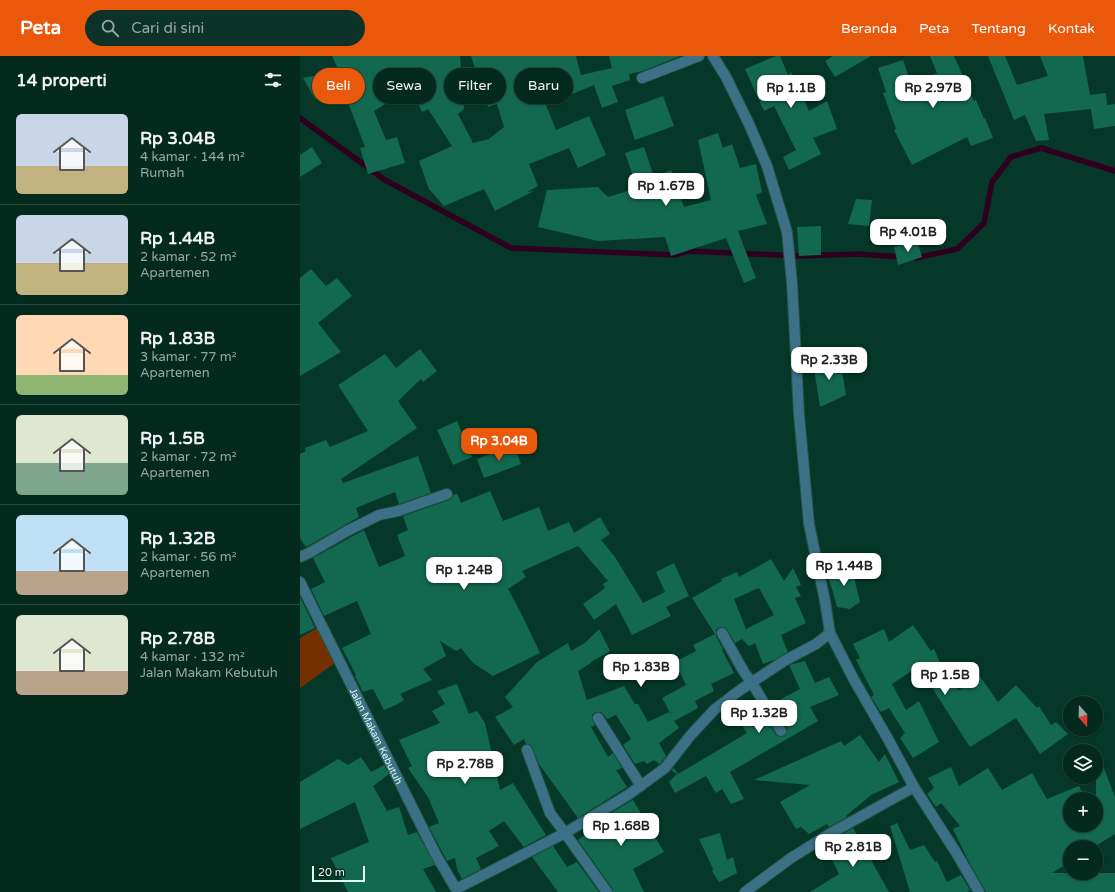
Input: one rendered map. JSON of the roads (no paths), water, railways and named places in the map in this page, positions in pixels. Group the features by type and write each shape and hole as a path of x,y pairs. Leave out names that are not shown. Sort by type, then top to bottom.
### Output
{"street":[{"path":"642,78 698,56"},
{"path":"713,56 726,77 767,166 787,232 792,283 799,414 809,524 830,633 853,678 914,787 957,854 979,892"},
{"path":"300,557 379,515 398,512 447,494"},
{"name":"Jalan Makam Kebutuh","path":"300,582 454,890"},
{"path":"454,890 565,833 628,795 665,768 690,736 714,710 752,682 784,661 816,644 830,633"},
{"path":"722,634 781,731"},
{"path":"598,718 640,786"},
{"path":"528,750 550,813 607,892"},
{"path":"745,892 791,858 831,833 914,787"}],"waterway":[{"path":"300,118 385,180 511,248 675,255 688,251 799,256 859,254 903,257"},
{"path":"916,258 957,249 984,223 992,182 1011,157 1041,148 1115,171"}]}
